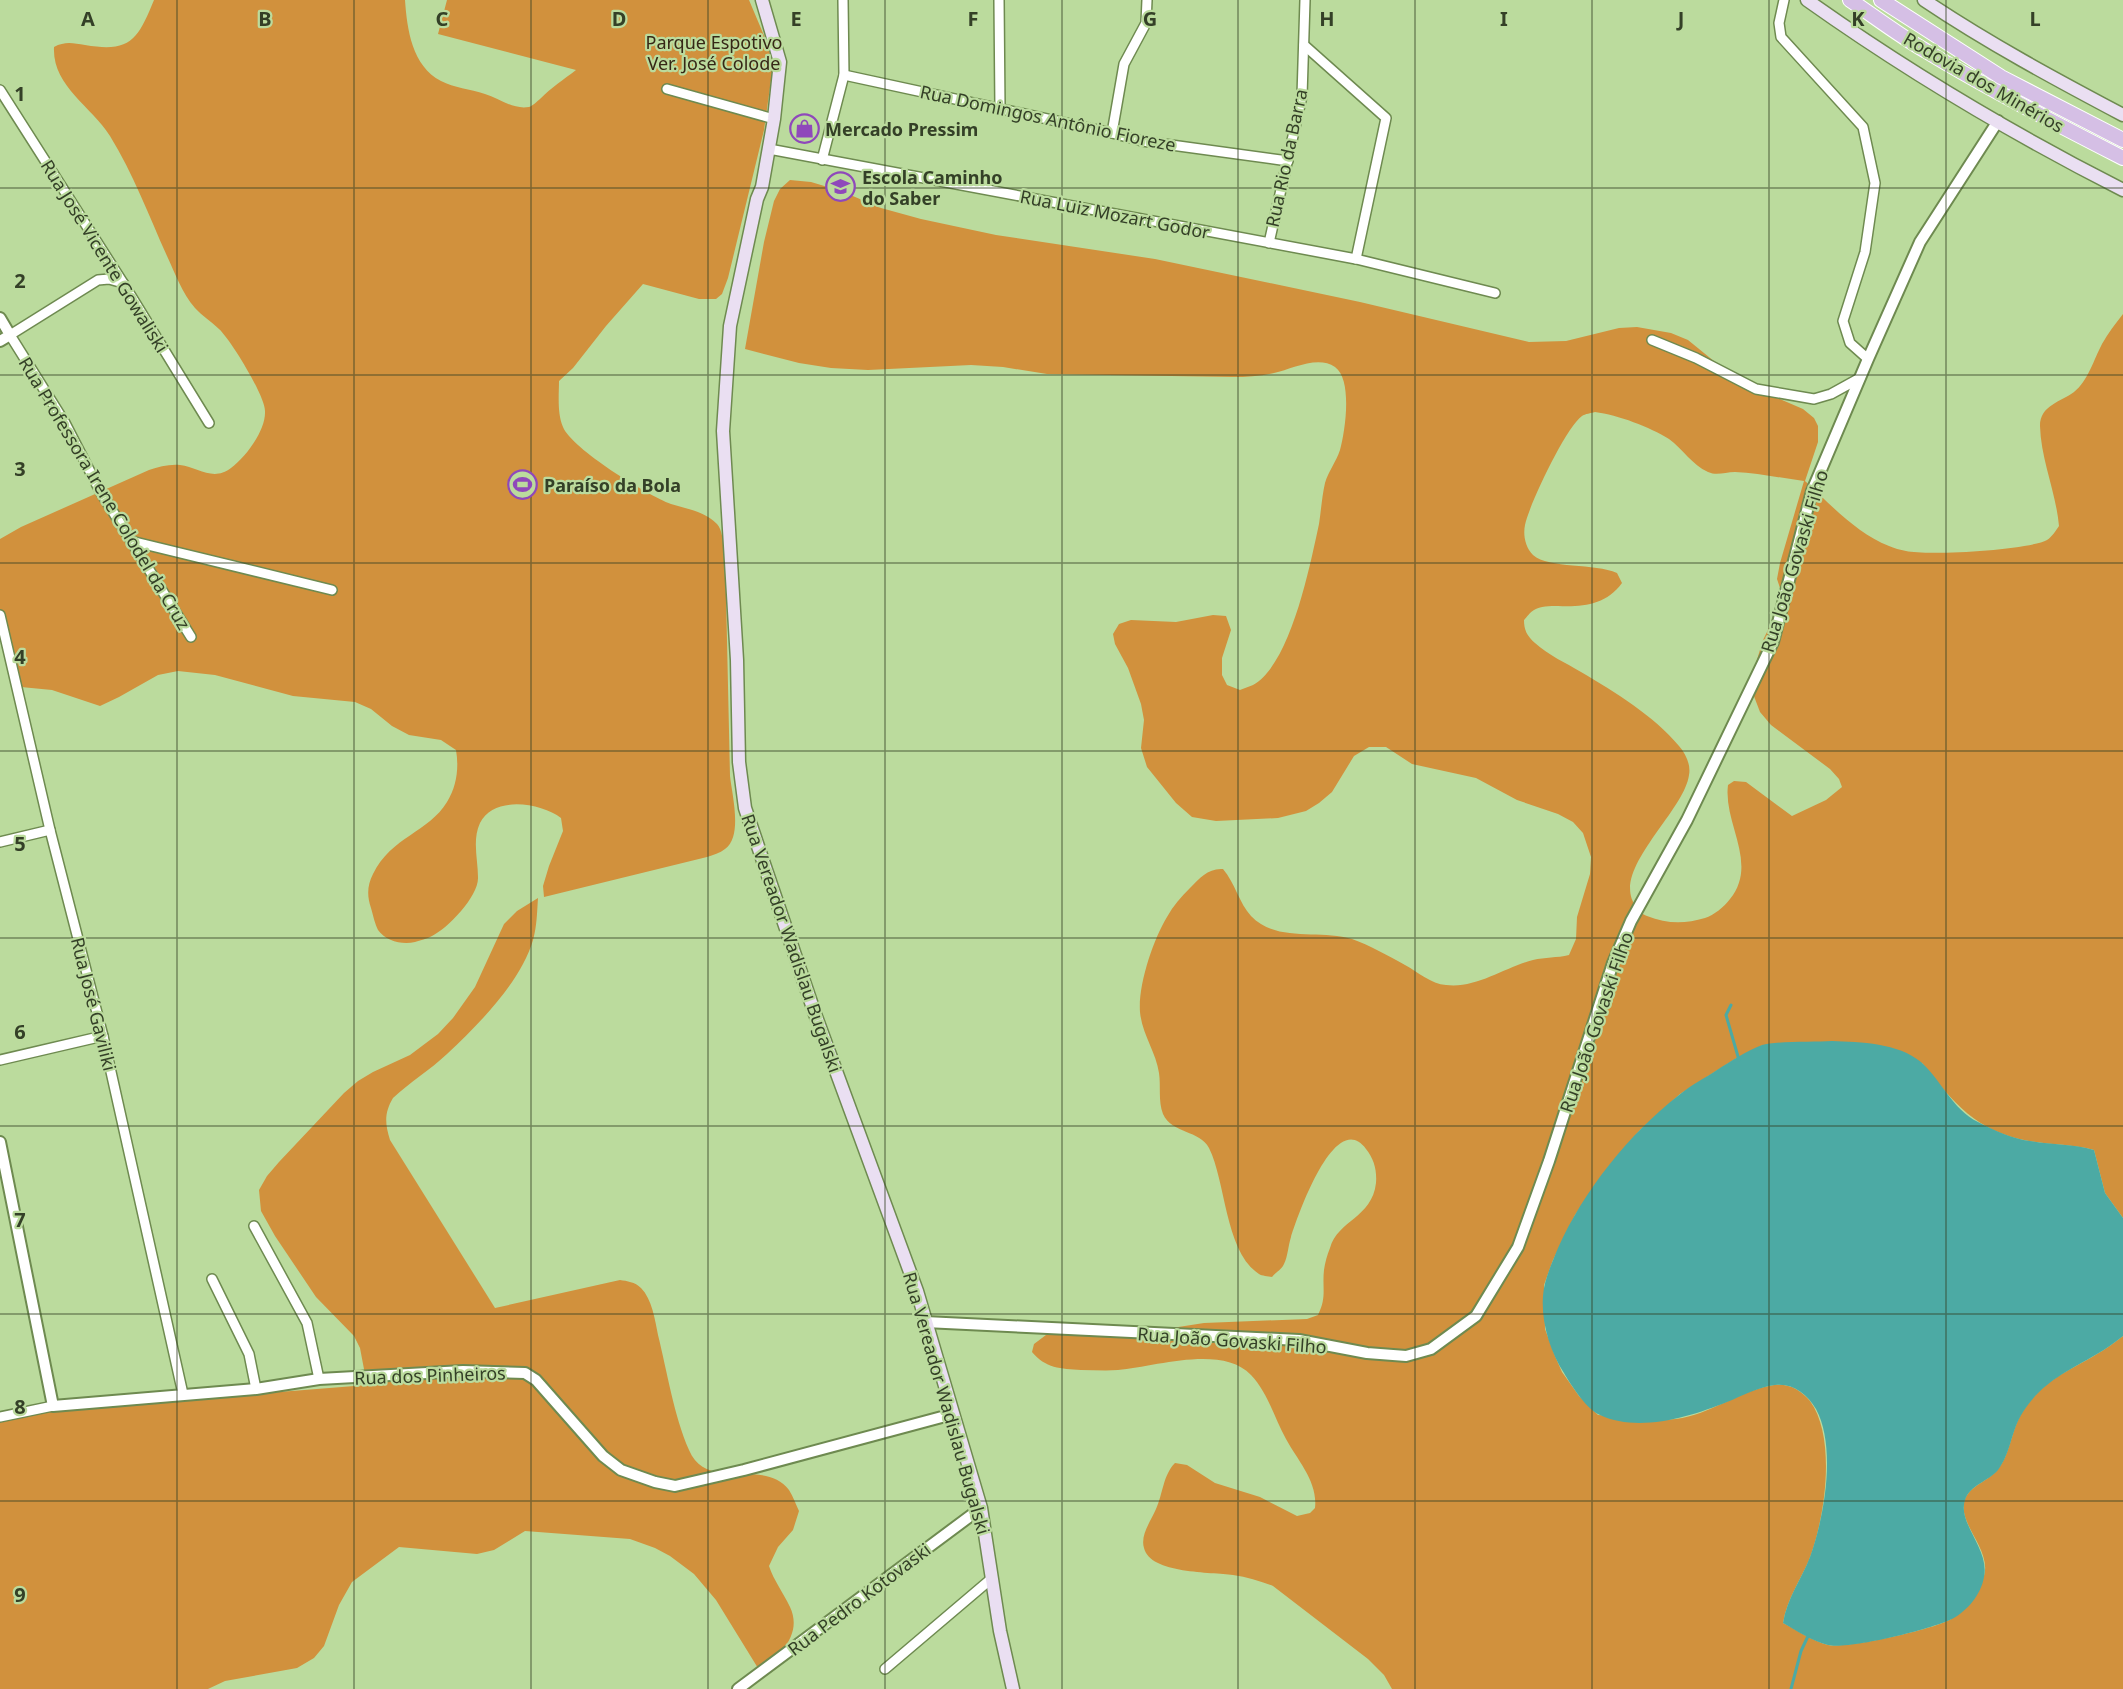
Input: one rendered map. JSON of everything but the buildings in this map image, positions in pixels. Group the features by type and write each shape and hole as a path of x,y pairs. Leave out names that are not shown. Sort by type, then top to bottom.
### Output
{"main road":[{"name":"Rua Vereador Wadislau Bugalski","path":"762,0 780,62 769,149 730,326 723,431 737,660 739,762 745,808 815,1014 917,1291 981,1508 1000,1631 1013,1689"},
{"path":"1807,0 1890,58 2064,159 2123,190"},
{"name":"Rodovia dos Minérios","path":"1850,0 1924,50 1986,87 2038,116 2123,158"},
{"name":"Rodovia dos Minérios","path":"1881,0 2001,77 2123,140"},
{"path":"1924,0 2047,75 2123,115"}],"street":[{"path":"822,160 844,75 843,0"},
{"path":"999,0 1000,109"},
{"path":"1112,133 1124,64 1146,23 1147,0"},
{"name":"Rua Rio da Barra","path":"1269,243 1302,96 1305,0"},
{"path":"1784,0 1779,23 1781,37 1863,127 1875,183 1865,252 1843,321 1850,343 1868,359"},
{"path":"1304,45 1386,118 1356,259"},
{"name":"Rua Domingos Antônio Fioreze","path":"844,75 1142,141 1288,161"},
{"path":"667,89 774,119"},
{"name":"Rua José Vicente Gowaliski","path":"0,90 123,283 208,423"},
{"name":"Rua João Govaski Filho","path":"925,1322 1299,1340 1367,1353 1406,1356 1431,1349 1476,1316 1518,1247 1549,1161 1613,963 1631,921 1690,814 1773,642 1812,491 1868,359 1920,242 1998,121"},
{"name":"Rua Luiz Mozart Godor","path":"769,149 1356,259 1495,293"},
{"path":"0,341 98,280 109,279 123,283"},
{"name":"Rua Professora Irene Colodel da Cruz","path":"0,318 65,423 100,490 191,638"},
{"path":"1652,340 1696,358 1756,389 1814,399 1831,394 1860,378"},
{"path":"131,541 332,590"},
{"name":"Rua José Gaviliki","path":"0,619 50,830 103,1036 183,1394"},
{"path":"0,842 50,830"},
{"path":"0,1060 103,1036"},
{"path":"0,1142 52,1406"},
{"path":"254,1226 307,1323 319,1379"},
{"path":"212,1279 249,1354 256,1389"},
{"name":"Rua dos Pinheiros","path":"0,1417 52,1406 256,1389 319,1379 463,1371 525,1373 536,1380 596,1449 621,1470 655,1482 675,1486 744,1470 953,1414"},
{"name":"Rua Pedro Kotovaski","path":"738,1689 981,1508"},
{"path":"885,1669 991,1579"}],"green space":[{"name":"Parque Espotivo Ver. José Colode","path":"154,0 405,0 407,23 413,46 423,66 431,74 451,85 485,94 512,105 529,107 576,70 438,34 447,0 749,0 768,45 773,66 764,130 728,278 722,294 716,299 699,299 643,284 573,368 559,381 561,422 569,436 580,447 645,491 671,504 707,516 720,529 725,550 730,776 735,815 734,835 723,850 707,857 544,897 543,886 563,831 561,818 542,809 518,804 496,808 480,823 476,843 477,885 468,902 446,926 430,937 410,943 395,941 385,937 377,928 369,899 370,883 373,874 390,851 430,821 447,802 456,776 456,750 441,740 409,735 392,726 371,709 355,702 293,696 215,675 178,671 158,675 100,706 52,690 21,687 0,611 0,539 21,527 149,470 176,465 212,474 224,472 237,463 249,450 259,434 264,418 264,404 246,368 224,335 198,311 186,296 118,150 102,125 66,84 55,61 54,47 62,44 73,43 101,47 123,45 131,40 143,25"},
{"path":"790,180 811,182 841,191 881,208 921,219 996,235 1155,259 1360,302 1529,342 1566,341 1619,328 1637,327 1671,333 1688,340 1747,385 1803,409 1814,418 1818,426 1818,442 1805,481 1865,534 1904,551 1935,553 2020,547 2037,544 2052,535 2059,526 2043,451 2041,419 2047,409 2074,392 2083,382 2104,340 2123,314 2123,1218 2105,1193 2094,1150 2029,1141 1994,1130 1956,1103 1922,1063 1763,1045 1735,1059 1680,1094 1640,1130 1609,1166 1575,1215 1553,1260 1544,1285 1545,1329 1555,1356 1562,1372 1579,1396 1598,1415 1664,1419 1689,1417 1749,1392 1774,1385 1794,1388 1810,1401 1818,1417 1823,1436 1826,1479 1815,1543 1791,1598 1783,1623 1828,1645 1852,1644 1890,1637 1928,1628 1954,1617 1984,1576 1983,1556 1965,1517 1965,1499 1968,1494 1998,1469 2006,1456 2019,1418 2039,1391 2123,1336 2123,1689 1392,1689 1384,1675 1368,1659 1273,1586 1238,1576 1169,1567 1149,1557 1143,1543 1145,1533 1168,1473 1175,1463 1187,1465 1215,1483 1260,1497 1297,1516 1310,1513 1315,1508 1315,1498 1310,1481 1266,1397 1251,1375 1238,1366 1223,1361 1187,1360 1113,1370 1067,1369 1054,1367 1042,1361 1032,1352 1034,1344 1046,1335 1063,1331 1159,1330 1204,1323 1307,1319 1318,1315 1324,1292 1324,1270 1330,1248 1340,1231 1368,1204 1376,1183 1373,1161 1366,1149 1354,1140 1342,1142 1330,1153 1309,1190 1282,1268 1272,1277 1263,1276 1248,1264 1239,1250 1233,1233 1215,1162 1209,1148 1199,1138 1173,1125 1163,1114 1157,1065 1141,1020 1140,1001 1144,976 1157,938 1169,913 1201,877 1213,870 1223,869 1251,916 1273,930 1352,939 1386,954 1435,982 1446,985 1468,984 1522,963 1569,955 1576,939 1577,917 1590,874 1591,857 1583,833 1573,822 1558,814 1517,800 1476,778 1412,764 1386,747 1369,747 1354,756 1332,792 1306,811 1278,818 1216,821 1192,817 1176,803 1147,767 1141,748 1144,720 1141,704 1128,668 1115,644 1113,634 1119,624 1131,620 1176,622 1213,615 1226,616 1231,630 1222,658 1222,675 1227,685 1240,690 1253,685 1266,674 1278,657 1297,612 1319,524 1325,483 1340,450 1346,407 1346,394 1341,374 1335,367 1321,362 1269,374 1238,377 1047,374 971,365 868,370 799,363 745,349 764,242 774,201 780,189","holes":["1595,412 1634,422 1653,430 1669,439 1697,465 1711,473 1761,474 1804,481 1780,563 1777,579 1781,591 1752,676 1752,691 1760,712 1771,725 1830,769 1839,779 1842,787 1826,800 1792,816 1746,782 1734,781 1728,785 1730,814 1741,857 1741,871 1738,885 1730,899 1719,910 1705,918 1676,922 1654,919 1641,913 1630,894 1632,877 1639,860 1684,790 1689,775 1689,764 1684,752 1669,735 1633,705 1551,655 1526,633 1524,620 1536,609 1545,606 1576,606 1593,603 1609,596 1622,583 1617,573 1608,570 1540,559 1533,555 1526,545 1525,525 1549,467 1575,423 1582,416"]},
{"path":"538,898 533,940 519,971 509,987 472,1030 440,1060 393,1098 386,1119 390,1140 495,1308 620,1280 636,1284 645,1293 654,1316 679,1423 689,1450 697,1463 709,1470 722,1473 765,1476 778,1481 789,1490 799,1511 793,1530 778,1547 769,1566 793,1617 791,1635 782,1652 761,1673 716,1600 694,1574 655,1548 630,1539 525,1531 494,1550 477,1554 399,1547 352,1582 339,1605 324,1646 314,1658 297,1668 225,1681 208,1689 0,1689 0,1418 43,1411 367,1385 360,1348 354,1336 316,1297 275,1236 261,1211 259,1190 279,1162 344,1093 373,1072 410,1055 438,1034 453,1018 475,987 504,924 517,911"}],"water":[{"path":"1832,1041 1890,1047 1912,1056 1921,1062 1961,1110 1997,1131 2024,1140 2094,1150 2105,1193 2123,1218 2123,1336 2056,1378 2039,1392 2019,1419 2006,1456 1998,1470 1975,1487 1965,1500 1965,1518 1985,1567 1977,1596 1963,1612 1942,1623 1890,1638 1838,1646 1816,1641 1783,1623 1788,1605 1810,1557 1824,1503 1826,1443 1816,1409 1808,1399 1794,1388 1775,1385 1697,1413 1664,1421 1631,1423 1600,1415 1580,1397 1559,1365 1545,1326 1543,1306 1544,1290 1551,1266 1581,1205 1626,1145 1661,1110 1693,1085 1739,1056 1762,1045"}],"waterway":[{"path":"1731,1005 1726,1015 1739,1060"},
{"path":"1791,1689 1801,1651 1809,1634"}],"place":[{"name":"Mercado Pressim","path":"804,129"},
{"name":"Escola Caminho do Saber","path":"841,187"},
{"name":"Paraíso da Bola","path":"523,485"}]}
